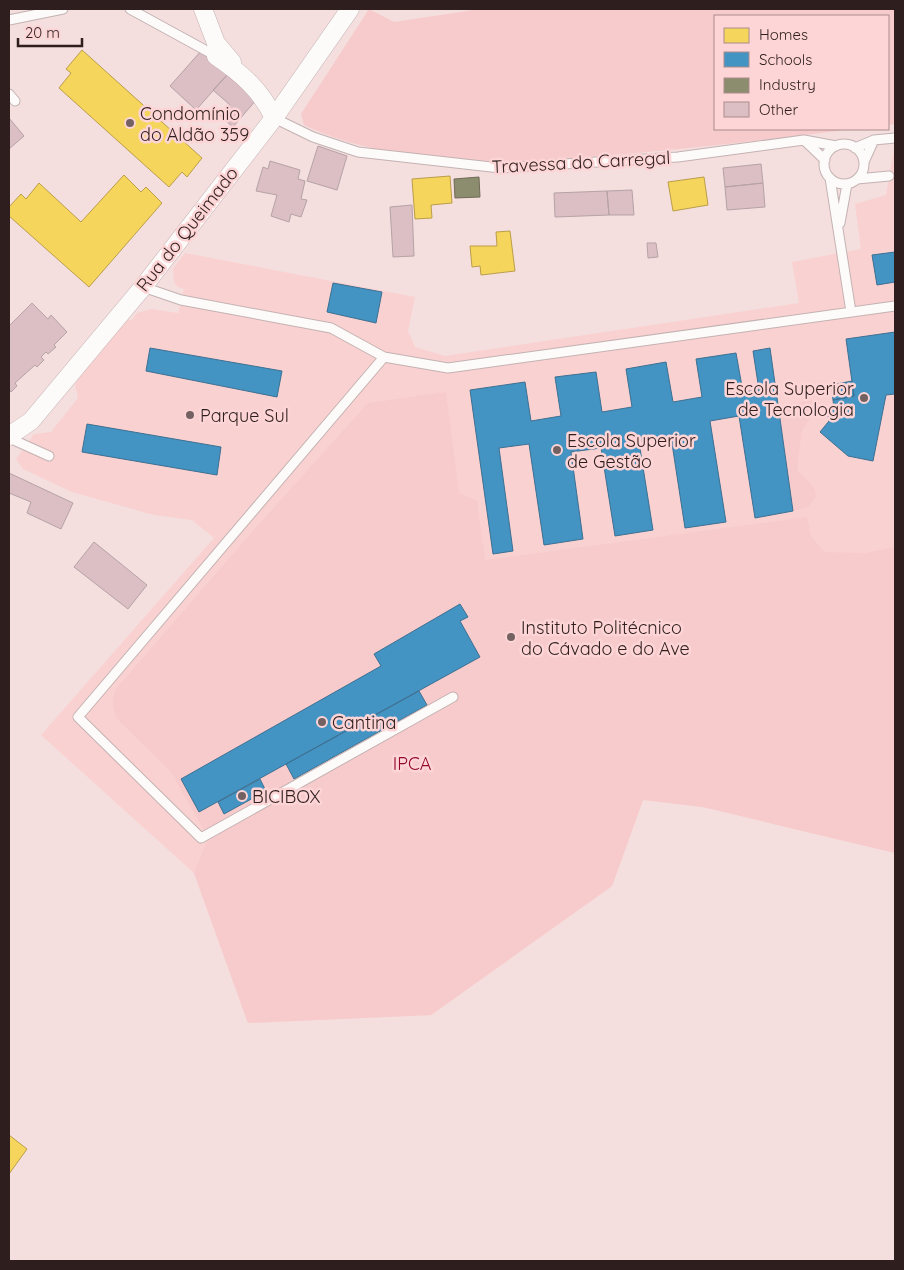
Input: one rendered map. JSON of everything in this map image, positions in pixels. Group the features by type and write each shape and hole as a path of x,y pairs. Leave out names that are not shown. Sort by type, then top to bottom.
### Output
{"street":[{"path":"203,9 216,43 265,98 274,118"},
{"name":"Rua do Queimado","path":"9,437 31,421 143,287 274,118 350,9"},
{"path":"216,56 240,72"}],"lane":[{"path":"9,20 63,9"},
{"path":"130,9 216,56"},
{"name":"Travessa do Carregal","path":"274,118 313,137 358,152 500,168 678,157 804,140 836,146"},
{"path":"855,148 874,140 895,138"},
{"path":"804,140 825,160"},
{"path":"857,179 862,172 864,162 874,140"},
{"path":"864,162 855,148 846,145 836,146 825,160 826,172 835,182 847,184 857,179 889,176"},
{"path":"830,178 851,312"},
{"path":"839,232 847,184"},
{"path":"143,287 181,300 332,328 384,357 448,368 895,306"},
{"path":"331,339 332,328"},
{"path":"384,357 78,717 201,838 453,697"},
{"path":"9,437 49,456"}],"shaded area":[{"name":"Instituto Politécnico do Cávado e do Ave","path":"894,149 895,853 703,807 643,800 612,886 431,1015 248,1023 194,873 41,735 214,538 192,520 154,515 72,492 23,469 16,459 34,434 51,432 78,398 75,384 125,317 131,321 137,313 151,309 178,313 184,289 178,287 174,282 173,269 185,253 415,297 408,331 415,347 445,356 799,303 792,262 861,249 855,204 886,195"}],"green space":[{"path":"369,9 394,22 480,9 895,9 895,124 889,125 889,15 714,15 714,130 846,130 631,154 528,162 504,162 428,157 376,149 327,135 304,125 301,114"},
{"name":"IPCA","path":"446,392 459,493 477,501 485,560 807,517 811,536 824,552 865,553 895,547 895,853 703,807 643,800 612,886 431,1015 248,1023 194,873 208,838 171,772 119,721 113,706 115,690 251,533 368,403"},
{"path":"814,400 816,410 802,430 797,470 815,489 816,497 808,507 793,511 778,406"}],"building: Homes":[{"name":"Condomínio do Aldão 359","path":"82,50 202,158 187,177 182,172 169,187 59,88 71,73 66,69"},
{"path":"124,175 141,192 146,187 162,203 89,287 9,216 9,207 21,194 26,199 39,183 81,222"},
{"path":"450,176 452,203 431,205 432,218 415,219 412,179"},
{"path":"704,177 708,205 673,211 668,182"},
{"path":"510,231 515,271 481,275 480,266 472,267 470,246 497,246 496,232"},
{"path":"9,1135 27,1149 9,1174"}],"building: Schools":[{"path":"895,252 895,282 877,285 872,255"},
{"path":"333,283 382,292 376,323 327,312"},
{"name":"Escola Superior de Tecnologia","path":"895,332 895,394 886,395 873,461 848,456 820,432 829,421 827,410 834,409 833,400 854,396 846,339"},
{"path":"150,348 282,371 277,397 146,371"},
{"name":"Escola Superior de Gestão","path":"770,348 793,511 755,518 739,416 710,421 726,522 685,528 671,437 639,442 653,530 615,536 601,448 571,452 583,539 544,545 529,444 499,448 513,551 493,554 470,390 525,382 531,421 561,416 555,377 596,372 602,412 632,407 626,369 666,362 673,402 702,397 696,359 736,353 743,392 759,390 753,351"},
{"path":"852,381 854,396 833,400 831,385"},
{"path":"87,424 221,447 217,475 82,452"},
{"name":"Cantina","path":"460,604 468,617 460,621 480,657 199,812 181,779 381,666 374,654"},
{"name":"Cantina","path":"419,691 427,705 294,779 286,764"},
{"name":"BICIBOX","path":"260,779 266,791 224,814 218,802"}],"building: Industry":[{"path":"479,177 480,197 455,198 454,179"}],"building: Other":[{"path":"201,51 227,75 196,110 170,86"},
{"path":"227,75 256,100 233,127 220,116 230,105 213,90"},
{"path":"9,118 24,136 9,149"},
{"path":"318,146 347,156 337,190 307,181"},
{"path":"270,161 300,170 298,179 305,181 301,199 307,200 301,217 291,214 289,222 271,216 277,195 256,191 263,167 268,169"},
{"path":"761,164 763,183 725,187 723,168"},
{"path":"763,183 765,207 727,210 725,187"},
{"path":"632,190 634,215 609,215 607,191"},
{"path":"607,191 609,215 555,217 554,193"},
{"path":"412,205 414,256 393,257 390,207"},
{"path":"647,243 656,243 658,257 648,258"},
{"path":"32,303 48,319 51,315 67,332 54,345 56,347 41,357 44,360 37,367 35,365 15,383 17,386 11,392 9,389 9,326"},
{"path":"9,473 73,503 61,529 27,513 31,502 9,493"},
{"path":"94,542 147,585 128,609 74,567"}],"place":[{"name":"Condomínio do Aldão 359","path":"130,123"},
{"name":"Escola Superior de Tecnologia","path":"864,398"},
{"name":"Parque Sul","path":"190,415"},
{"name":"Escola Superior de Gestão","path":"557,450"},
{"name":"Instituto Politécnico do Cávado e do Ave","path":"511,637"},
{"name":"Cantina","path":"322,722"},
{"name":"BICIBOX","path":"242,796"}]}
